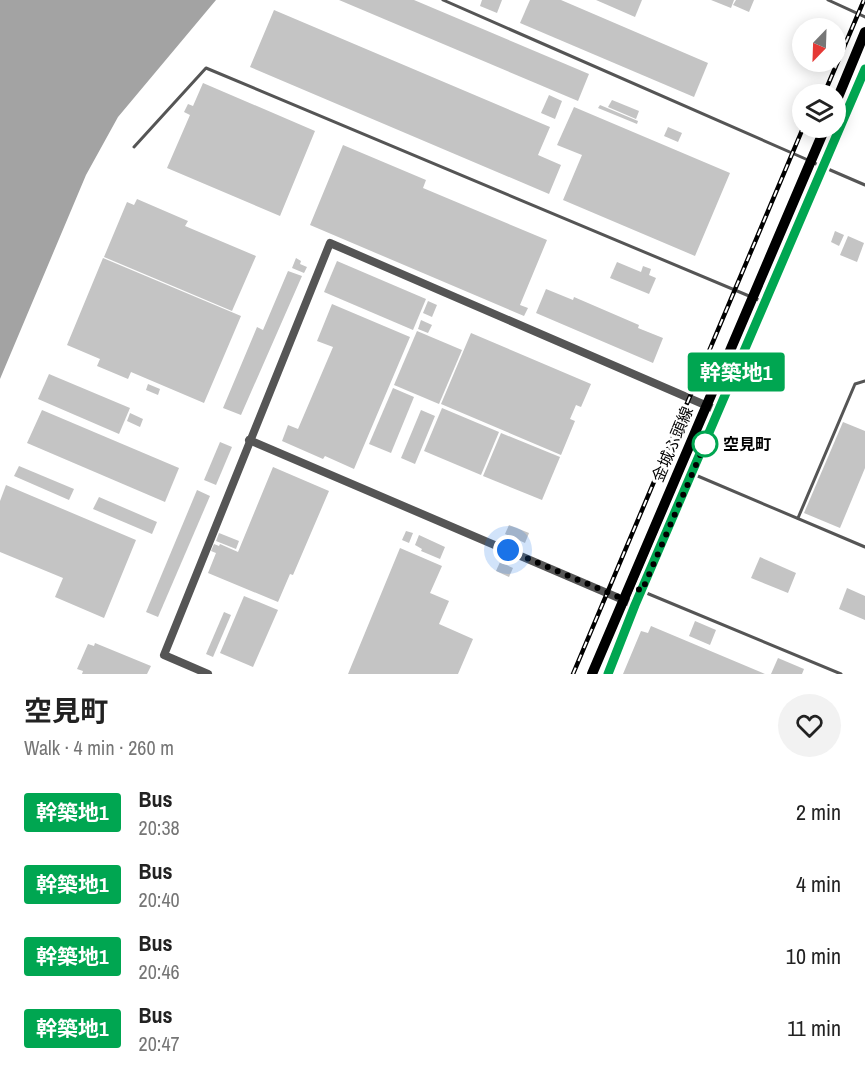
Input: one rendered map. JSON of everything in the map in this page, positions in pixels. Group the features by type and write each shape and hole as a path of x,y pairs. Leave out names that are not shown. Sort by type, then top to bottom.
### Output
{"main road":[{"path":"843,84 865,32"},
{"name":"金城ふ頭線","path":"608,674 635,605 865,69"},
{"name":"金城ふ頭線","path":"592,674 821,138"}],"street":[{"path":"208,674 164,655 330,243 719,411"},
{"path":"249,440 635,605"}],"lane":[{"path":"443,0 865,185"},
{"path":"828,0 865,17"},
{"path":"135,147 206,68 766,303"},
{"path":"798,519 855,384 865,381"},
{"path":"693,473 865,547"},
{"path":"629,585 841,674"}],"shaded area":[{"path":"0,0 216,0 118,117 86,175 0,379"}],"building":[{"path":"339,0 414,0 589,74 578,101"},
{"path":"482,0 502,0 497,13 480,6"},
{"path":"530,0 561,0 708,63 694,97 520,23"},
{"path":"596,0 642,0 635,17"},
{"path":"711,0 734,0 731,8"},
{"path":"736,0 754,0 749,12 733,5"},
{"path":"274,10 550,127 538,155 561,165 549,194 250,67"},
{"path":"203,83 315,131 280,216 167,168 190,115 184,112 188,104 193,106"},
{"path":"549,95 562,101 555,119 541,113"},
{"path":"612,100 639,111 636,119 608,107"},
{"path":"600,105 638,121 637,124 598,108"},
{"path":"574,107 730,173 695,256 563,200 582,155 557,145"},
{"path":"668,127 682,133 678,142 664,136"},
{"path":"343,145 426,180 423,188 547,240 520,305 528,308 524,316 310,225"},
{"path":"137,199 188,221 185,226 256,256 232,311 104,257 127,202 134,205"},
{"path":"835,231 844,235 839,246 831,242"},
{"path":"848,236 864,243 857,262 840,255"},
{"path":"103,258 241,316 204,403 131,372 128,379 97,366 100,359 67,345"},
{"path":"296,258 301,261 300,264 307,267 304,273 292,268"},
{"path":"337,261 426,299 413,330 324,292"},
{"path":"617,262 641,272 643,266 651,269 649,275 656,278 649,294 610,278"},
{"path":"288,271 302,276 241,415 223,408 257,327 263,330"},
{"path":"546,289 573,300 574,297 663,338 653,363 536,313"},
{"path":"428,301 437,305 432,317 423,313"},
{"path":"332,304 410,337 354,469 325,456 323,459 282,441 288,425 298,429 333,347 317,341"},
{"path":"421,320 432,325 428,333 418,329"},
{"path":"417,331 462,350 439,404 394,385"},
{"path":"471,333 591,384 581,407 576,405 570,419 575,421 561,455 441,404"},
{"path":"49,374 130,408 119,434 38,399"},
{"path":"148,384 160,389 158,395 146,390"},
{"path":"393,388 414,397 391,453 369,444"},
{"path":"442,408 499,432 481,475 424,451"},
{"path":"42,410 179,468 165,502 27,443"},
{"path":"421,410 435,416 415,464 401,458"},
{"path":"130,413 143,419 140,427 127,421"},
{"path":"843,422 865,431 865,468 840,528 804,513"},
{"path":"501,433 560,457 542,500 483,476"},
{"path":"220,442 232,447 216,485 204,480"},
{"path":"19,466 74,489 69,500 14,476"},
{"path":"273,467 329,491 293,575 290,574 278,602 208,573 216,553 211,551 214,544 219,546 220,544 238,552"},
{"path":"6,485 136,540 104,618 55,597 63,578 0,552 0,501"},
{"path":"197,490 210,496 158,617 146,612"},
{"path":"99,497 157,522 152,534 93,509"},
{"path":"509,525 529,533 525,543 505,534"},
{"path":"406,531 413,533 409,543 402,540"},
{"path":"219,533 239,541 236,549 216,541"},
{"path":"419,535 445,547 440,559 421,551 422,549 415,545"},
{"path":"400,548 442,566 430,593 449,601 439,624 473,639 458,674 348,674"},
{"path":"760,557 796,573 788,593 751,578"},
{"path":"500,562 513,568 509,577 496,571"},
{"path":"847,588 865,596 865,620 839,609"},
{"path":"244,596 278,610 253,667 220,653"},
{"path":"224,612 231,615 213,657 206,654"},
{"path":"695,621 716,630 710,645 689,636"},
{"path":"651,626 765,674 623,674 641,631 648,633"},
{"path":"95,643 151,666 147,674 82,674 83,671 77,669 88,644 94,646"},
{"path":"778,658 804,669 802,674 771,674"}],"railway":[{"path":"828,84 864,0"},
{"path":"573,674 799,138"}],"bus line":[{"name":"幹築地1","path":"608,674 635,605 865,69"}],"place":[{"name":"空見町","path":"705,444"}],"route":[{"path":"508,550 623,599 629,585 642,591 705,444"}]}
